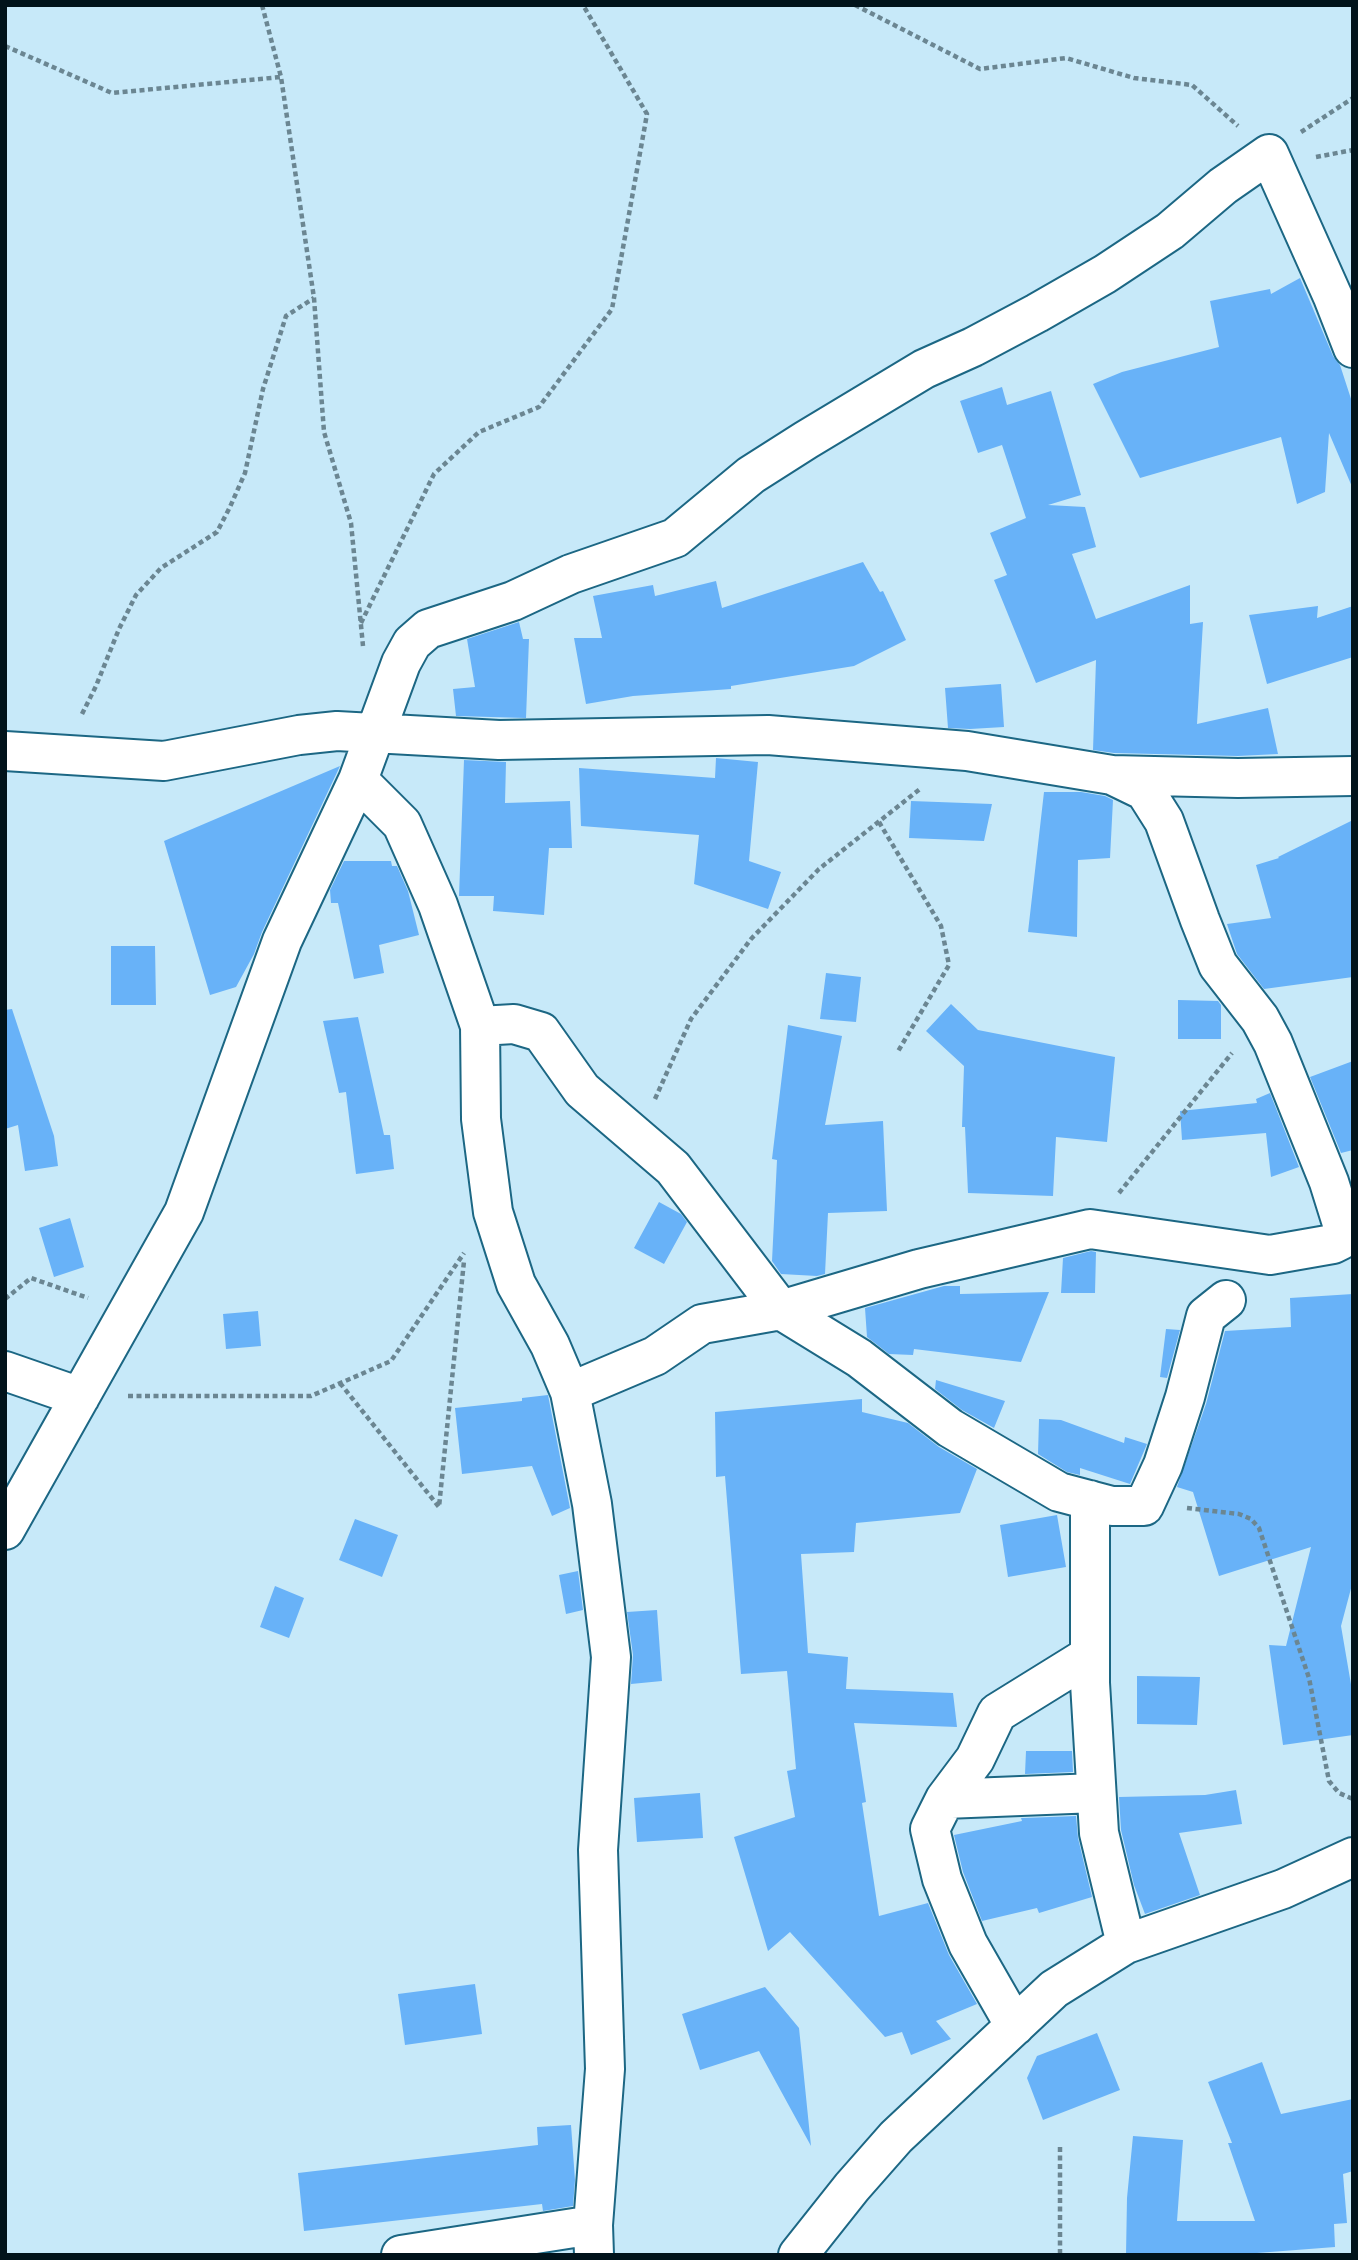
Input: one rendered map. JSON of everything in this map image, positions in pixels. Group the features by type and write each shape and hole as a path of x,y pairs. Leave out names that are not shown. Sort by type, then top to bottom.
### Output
{"street":[{"path":"5,1530 184,1212 282,941 358,780 401,663 412,643 428,628 513,601 571,574 675,538 751,475 806,440 924,369 1037,313 1116,267 1170,231 1223,186 1269,154 1353,348"},
{"path":"5,751 164,761 299,735 337,731 499,740 768,736 967,751 1112,775 1238,778 1353,776"},
{"path":"570,1392 655,1356 702,1324 781,1310 919,1269 1090,1229 1270,1255 1333,1244 1341,1240 1345,1230 1329,1182 1273,1043 1260,1019 1218,964 1164,821 1145,791 1112,775"},
{"path":"358,780 402,824 438,905 480,1026 481,1119 493,1212 516,1284 550,1345 570,1392 592,1504 611,1657 598,1850 605,2069 594,2240 401,2255"},
{"path":"480,1026 514,1024 541,1032 582,1090 673,1168 781,1310 859,1358 950,1428 1059,1492 1112,1506 1144,1506 1163,1465 1185,1397 1206,1316 1226,1300"},
{"path":"5,1371 80,1397"},
{"path":"1090,1500 1089,1656 1099,1833 1126,1944"},
{"path":"1015,2026 968,1944 942,1879 930,1829 945,1799 975,1759 997,1713 1089,1656"},
{"path":"945,1799 1096,1793"},
{"path":"804,2253 852,2187 896,2137 1054,1989 1126,1944 1283,1889 1353,1857"}],"path":[{"path":"262,5 281,76 314,299 324,432 351,523 363,650"},
{"path":"361,624 434,474 479,432 539,407 612,309 647,114 583,5"},
{"path":"855,5 980,69 1066,58 1134,78 1192,85 1269,154 1353,97"},
{"path":"5,46 112,93 281,76"},
{"path":"80,718 136,594 161,568 217,532 245,473 263,389 286,316 314,299"},
{"path":"637,1139 691,1019 751,939 819,869 967,751"},
{"path":"878,822 941,926 949,965 897,1053"},
{"path":"1090,1229 1260,1019"},
{"path":"80,1397 311,1396 340,1383 391,1361 465,1252 439,1507 340,1383"},
{"path":"5,1299 31,1278 128,1312"},
{"path":"1144,1506 1239,1514 1251,1519 1259,1528 1310,1678 1329,1781 1339,1793 1353,1799"},
{"path":"1060,2147 1060,2255"}],"building":[{"path":"1300,278 1333,356 1340,365 1353,405 1353,489 1329,433 1325,492 1297,504 1281,437 1140,478 1093,384 1122,372 1219,347 1210,301 1270,289 1271,294"},
{"path":"1002,387 1007,405 1051,391 1081,495 1048,505 1085,507 1096,547 1072,554 1096,619 1190,585 1190,624 1203,622 1197,724 1268,708 1278,754 1238,756 1114,753 1093,750 1096,660 1036,683 994,580 1007,575 990,533 1026,518 1002,445 978,453 960,401"},
{"path":"863,562 880,592 883,591 906,640 854,666 731,686 731,689 633,696 586,704 574,638 602,638 593,596 653,585 655,596 716,581 722,608"},
{"path":"1318,606 1317,618 1353,606 1353,657 1267,684 1249,615"},
{"path":"519,622 523,639 529,639 526,718 456,716 453,689 475,687 467,639"},
{"path":"1001,684 1004,727 948,728 945,688"},
{"path":"716,758 758,762 749,861 781,872 768,909 694,884 699,835 581,826 579,768 715,778"},
{"path":"464,760 506,762 505,803 570,801 572,848 549,848 544,915 493,911 494,896 459,896"},
{"path":"340,766 254,954 236,987 210,995 164,841"},
{"path":"1044,792 1081,792 1113,800 1110,858 1078,860 1077,937 1028,932"},
{"path":"911,801 992,804 984,841 909,838"},
{"path":"1353,820 1353,977 1264,989 1237,954 1227,924 1271,918 1256,865 1279,858"},
{"path":"344,861 391,861 392,866 397,866 408,891 419,935 379,945 384,973 354,979 338,903 331,903 330,890"},
{"path":"111,946 155,946 156,1005 111,1005"},
{"path":"826,973 861,977 856,1022 820,1019"},
{"path":"1178,1000 1218,1001 1221,1005 1221,1039 1178,1039"},
{"path":"951,1004 978,1030 1115,1057 1107,1142 1056,1137 1053,1196 968,1193 965,1127 962,1127 964,1066 926,1031"},
{"path":"12,1009 54,1136 58,1166 25,1171 18,1125 5,1129 5,1010"},
{"path":"358,1017 384,1135 390,1135 394,1169 356,1174 346,1092 339,1093 323,1021"},
{"path":"788,1025 842,1036 825,1125 883,1121 887,1211 828,1213 825,1274 817,1276 781,1274 772,1261 777,1160 772,1159"},
{"path":"1353,1061 1353,1150 1341,1153 1310,1077"},
{"path":"1270,1093 1299,1167 1271,1177 1266,1133 1182,1140 1180,1111 1257,1103 1256,1099"},
{"path":"659,1202 681,1214 687,1222 664,1264 634,1248"},
{"path":"70,1218 84,1267 54,1277 39,1228"},
{"path":"1096,1252 1095,1293 1061,1293 1063,1258"},
{"path":"944,1286 960,1286 960,1294 1049,1292 1021,1362 914,1349 913,1355 889,1354 867,1337 865,1308"},
{"path":"1353,1294 1353,1581 1341,1626 1353,1696 1353,1735 1283,1745 1269,1645 1286,1646 1311,1547 1219,1576 1193,1492 1177,1487 1206,1404 1225,1331 1291,1327 1290,1298"},
{"path":"258,1311 261,1346 226,1349 223,1314"},
{"path":"1166,1329 1180,1330 1167,1378 1160,1377"},
{"path":"936,1380 1005,1401 994,1428 962,1410 935,1389"},
{"path":"548,1395 570,1508 552,1516 532,1466 462,1474 455,1408 522,1401 522,1398"},
{"path":"862,1399 862,1412 908,1423 939,1447 977,1469 960,1513 856,1523 854,1552 801,1554 808,1653 848,1657 846,1689 953,1693 957,1727 854,1723 866,1802 862,1803 879,1916 928,1903 949,1955 977,2004 936,2021 951,2039 911,2055 902,2032 885,2037 790,1932 768,1951 734,1837 795,1817 787,1771 796,1769 787,1671 741,1674 725,1476 716,1477 715,1412"},
{"path":"1039,1419 1061,1420 1124,1443 1125,1437 1147,1444 1130,1484 1080,1468 1080,1475 1067,1472 1038,1454"},
{"path":"1057,1515 1066,1567 1008,1577 1000,1525"},
{"path":"355,1519 398,1535 382,1577 339,1560"},
{"path":"578,1571 583,1610 566,1614 559,1575"},
{"path":"275,1586 304,1598 289,1638 260,1627"},
{"path":"657,1610 662,1681 631,1684 633,1655 627,1612"},
{"path":"1137,1676 1200,1677 1197,1725 1137,1724"},
{"path":"1026,1751 1072,1751 1073,1772 1025,1774"},
{"path":"1236,1790 1242,1824 1179,1833 1200,1895 1145,1914 1134,1885 1121,1830 1119,1797 1205,1795"},
{"path":"700,1793 703,1838 637,1842 634,1798"},
{"path":"1076,1816 1078,1838 1092,1897 1039,1913 1037,1908 982,1921 963,1872 954,1835 1022,1821 1021,1818"},
{"path":"475,1984 482,2034 405,2045 398,1994"},
{"path":"765,1987 799,2028 811,2146 759,2051 700,2070 682,2014"},
{"path":"1097,2033 1120,2090 1043,2120 1027,2078 1037,2056"},
{"path":"1262,2062 1281,2114 1353,2099 1353,2171 1343,2174 1347,2223 1334,2224 1335,2247 1231,2255 1126,2255 1127,2198 1133,2136 1183,2140 1177,2221 1255,2221 1228,2143 1232,2143 1208,2082"},
{"path":"571,2125 575,2180 573,2206 543,2211 542,2204 304,2231 298,2173 538,2145 537,2127"}]}
